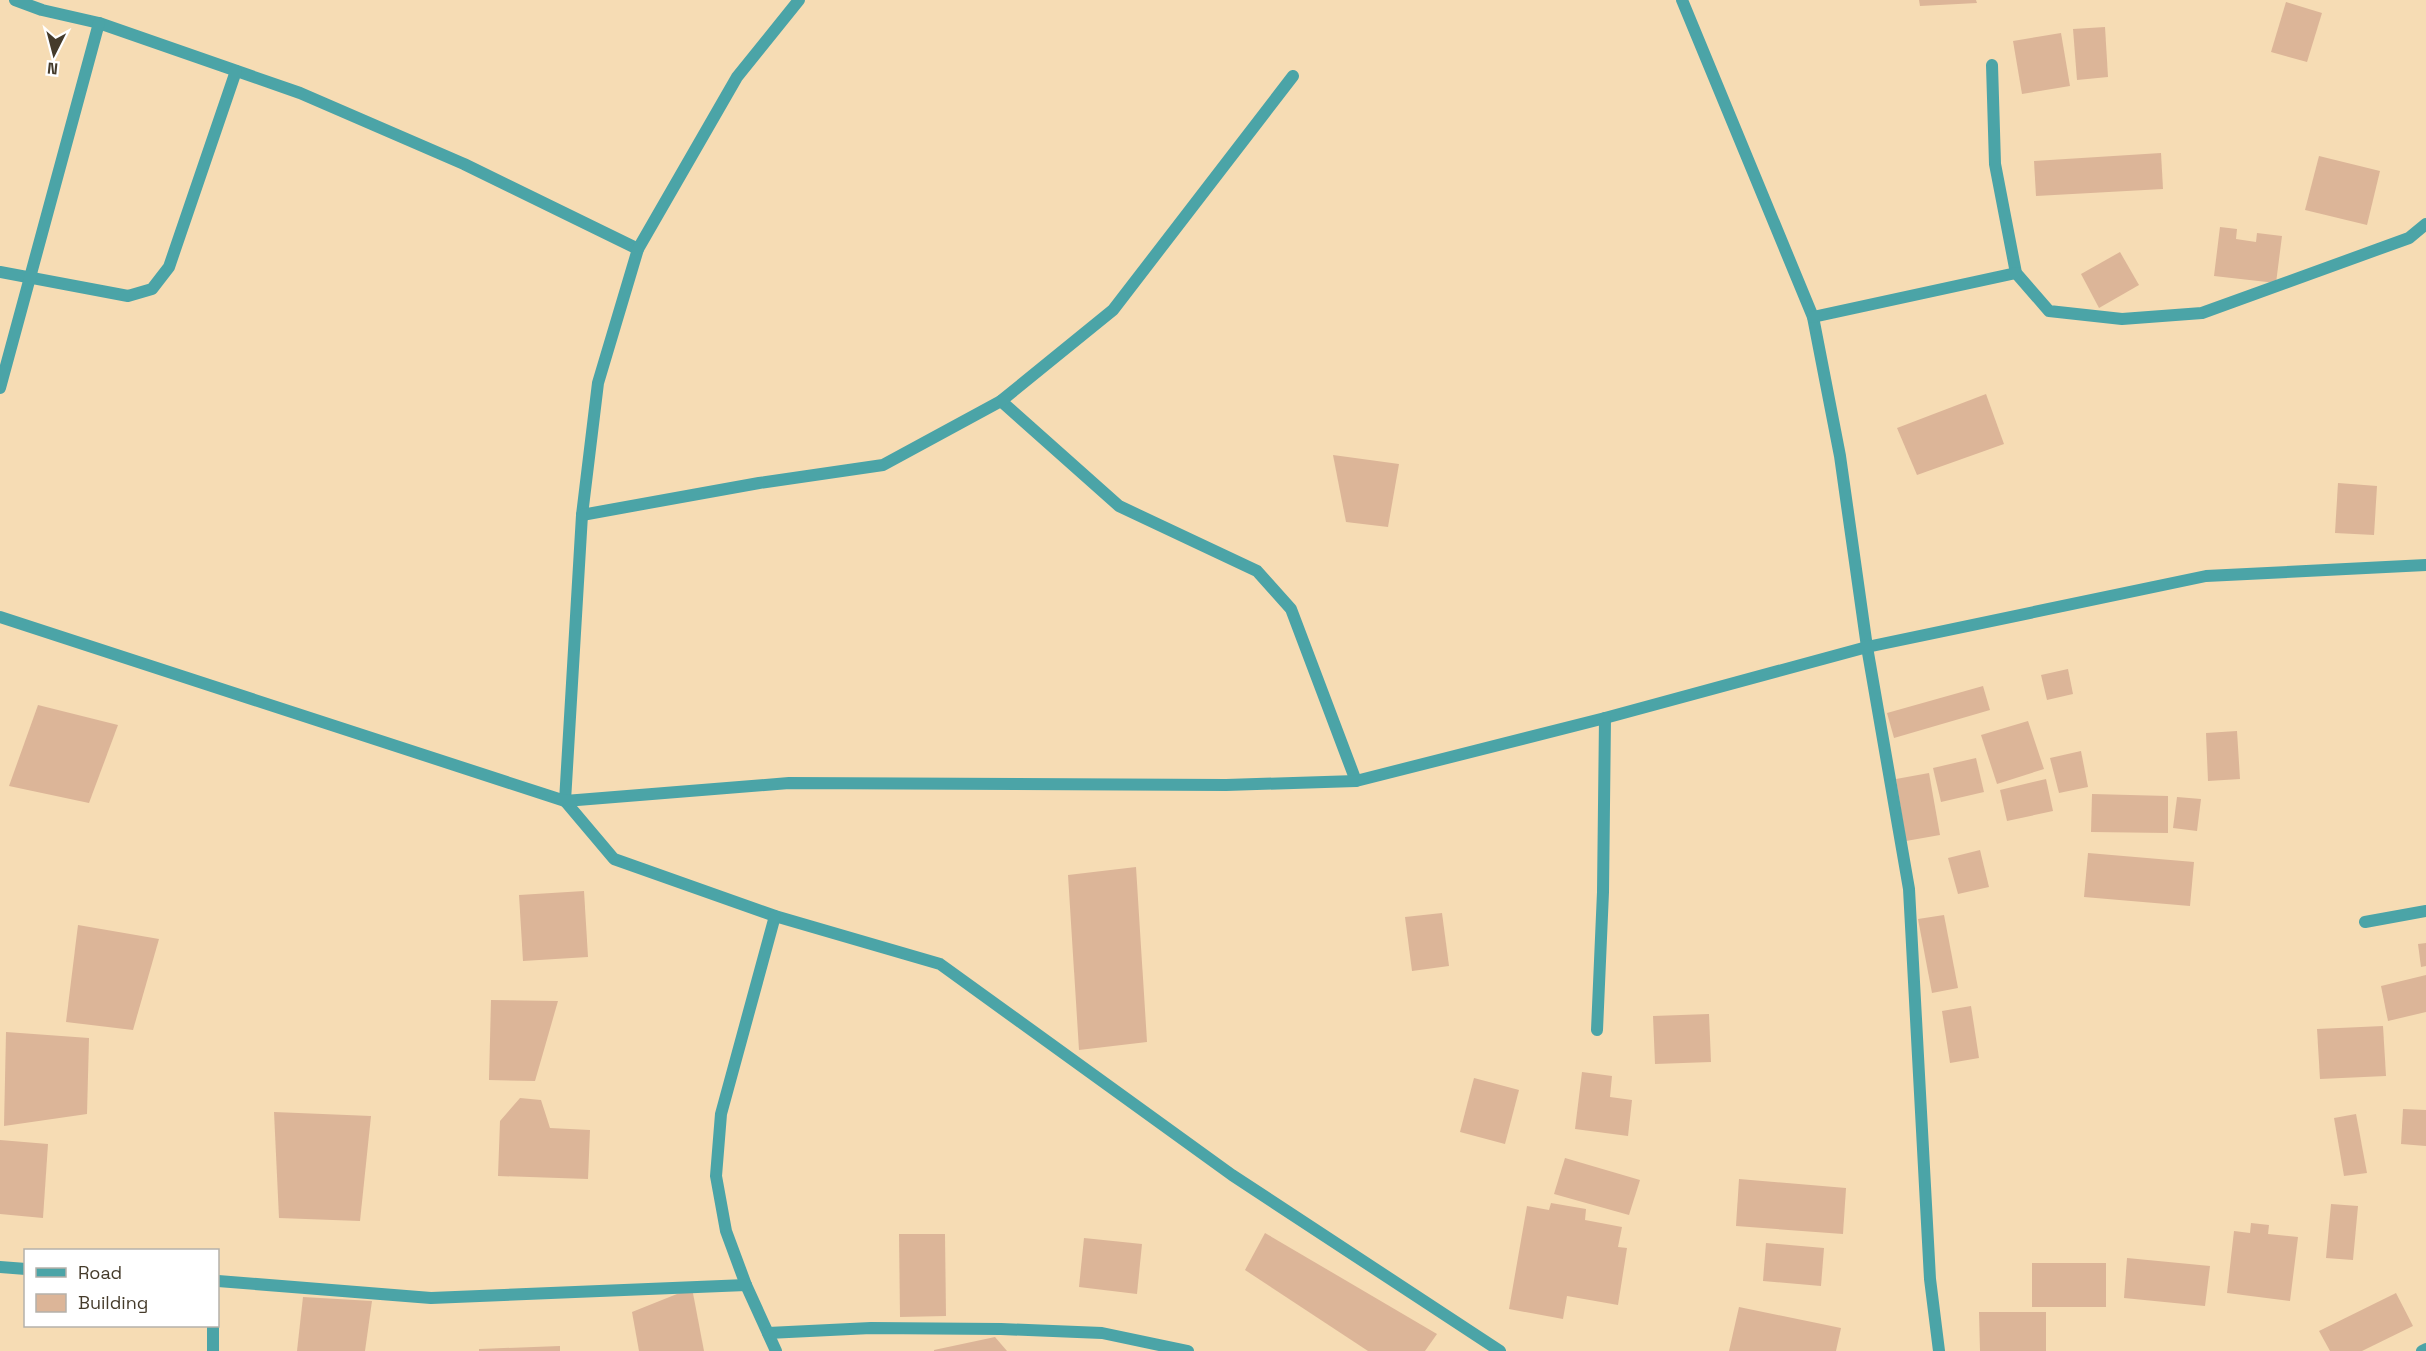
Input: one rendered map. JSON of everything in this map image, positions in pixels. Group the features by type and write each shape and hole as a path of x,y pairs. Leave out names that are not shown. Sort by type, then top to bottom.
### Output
{"street":[{"path":"15,0 42,10 99,23 300,93 464,164 638,249"},
{"path":"800,0 737,77 638,249 598,383 582,515 565,801 614,859 775,916 940,964 1232,1175 1500,1351"},
{"path":"1682,0 1813,317 1840,456 1867,647 1909,889 1930,1280 1939,1351"},
{"path":"0,388 99,23"},
{"path":"1992,65 1995,164 2016,273 2049,311 2122,319 2202,313 2409,238 2426,224"},
{"path":"0,272 128,296 152,289 169,267 236,71"},
{"path":"582,515 759,483 883,465 1001,401 1113,310 1293,76"},
{"path":"1813,317 2016,273"},
{"path":"1001,401 1119,506 1257,571 1291,609 1356,781"},
{"path":"0,617 565,801 789,783 1226,786 1356,781 1605,718 1867,647 2206,576 2426,565"},
{"path":"1598,1030 1603,892 1605,718"},
{"path":"2364,922 2426,911"},
{"path":"775,916 721,1114 716,1176 726,1231 746,1285 776,1351"},
{"path":"0,1267 24,1269"},
{"path":"219,1281 431,1298 746,1285"},
{"path":"213,1327 213,1351"},
{"path":"768,1333 871,1328 1012,1329 1102,1334 1188,1351"}],"building":[{"path":"1919,0 1976,0 1977,3 1920,6"},
{"path":"2286,2 2322,13 2307,62 2271,52"},
{"path":"2105,27 2108,77 2077,80 2073,29"},
{"path":"2061,33 2070,86 2022,94 2013,41"},
{"path":"2161,153 2163,189 2036,196 2034,161"},
{"path":"2319,156 2380,171 2367,225 2305,210"},
{"path":"2220,227 2237,229 2236,239 2256,242 2257,233 2282,236 2276,283 2214,276"},
{"path":"2120,252 2139,285 2099,308 2081,274"},
{"path":"1986,394 2004,444 1917,475 1897,428"},
{"path":"1333,455 1399,464 1388,527 1346,522"},
{"path":"2338,483 2377,486 2374,535 2335,533"},
{"path":"2068,669 2073,694 2047,700 2041,675"},
{"path":"1983,686 1990,710 1894,738 1887,713"},
{"path":"38,705 118,725 89,803 9,786"},
{"path":"2028,721 2044,769 1997,784 1981,735"},
{"path":"2237,731 2240,779 2208,781 2206,733"},
{"path":"2081,751 2088,787 2059,793 2050,758"},
{"path":"1976,758 1984,792 1941,802 1933,768"},
{"path":"1929,773 1940,835 1906,841 1896,779"},
{"path":"2046,779 2053,811 2007,821 2000,790"},
{"path":"2092,794 2168,796 2168,833 2091,832"},
{"path":"2177,797 2201,799 2197,831 2173,828"},
{"path":"1980,850 1989,887 1958,894 1948,858"},
{"path":"2088,853 2194,862 2190,906 2084,897"},
{"path":"1136,867 1147,1042 1079,1050 1068,875"},
{"path":"584,891 588,957 523,961 519,895"},
{"path":"1442,913 1449,966 1412,971 1405,917"},
{"path":"1944,915 1958,988 1932,993 1918,919"},
{"path":"78,925 159,939 133,1030 66,1022"},
{"path":"2426,943 2426,966 2421,967 2418,944"},
{"path":"2426,975 2426,1012 2388,1021 2381,986"},
{"path":"491,1000 558,1001 535,1081 489,1080"},
{"path":"1971,1006 1979,1058 1950,1063 1942,1011"},
{"path":"1709,1014 1711,1062 1655,1064 1653,1016"},
{"path":"2383,1026 2386,1076 2320,1079 2317,1029"},
{"path":"6,1032 89,1038 87,1114 4,1126"},
{"path":"1582,1072 1612,1076 1610,1097 1632,1100 1628,1136 1575,1129"},
{"path":"1474,1078 1519,1090 1505,1144 1460,1132"},
{"path":"520,1098 541,1100 550,1128 590,1130 588,1179 498,1176 500,1121"},
{"path":"2403,1109 2426,1110 2426,1146 2401,1144"},
{"path":"274,1112 371,1116 360,1221 279,1218"},
{"path":"2356,1114 2367,1173 2344,1176 2334,1118"},
{"path":"0,1140 48,1144 43,1218 0,1214"},
{"path":"1565,1158 1640,1180 1629,1215 1554,1194"},
{"path":"1739,1179 1846,1188 1843,1234 1736,1226"},
{"path":"1551,1203 1586,1209 1585,1220 1622,1227 1618,1247 1627,1248 1618,1305 1567,1296 1563,1319 1509,1309 1527,1206 1549,1210"},
{"path":"2331,1204 2358,1206 2353,1260 2326,1258"},
{"path":"2251,1223 2269,1225 2268,1234 2298,1237 2290,1301 2227,1293 2234,1231 2250,1233"},
{"path":"1265,1233 1437,1334 1425,1351 1368,1351 1245,1270"},
{"path":"899,1234 945,1234 946,1316 900,1317"},
{"path":"1084,1238 1142,1244 1137,1294 1079,1287"},
{"path":"1766,1243 1824,1248 1821,1286 1763,1281"},
{"path":"2127,1258 2210,1266 2205,1306 2124,1298"},
{"path":"2032,1263 2106,1263 2106,1307 2032,1307"},
{"path":"692,1288 704,1351 639,1351 632,1312"},
{"path":"2396,1293 2413,1326 2362,1351 2330,1351 2319,1331"},
{"path":"303,1297 372,1301 365,1351 297,1351"},
{"path":"1739,1307 1841,1328 1836,1351 1729,1351"},
{"path":"1979,1312 2046,1312 2046,1351 1980,1351"},
{"path":"995,1337 1007,1351 934,1351 934,1350"},
{"path":"560,1346 560,1351 479,1351 479,1349"}]}
